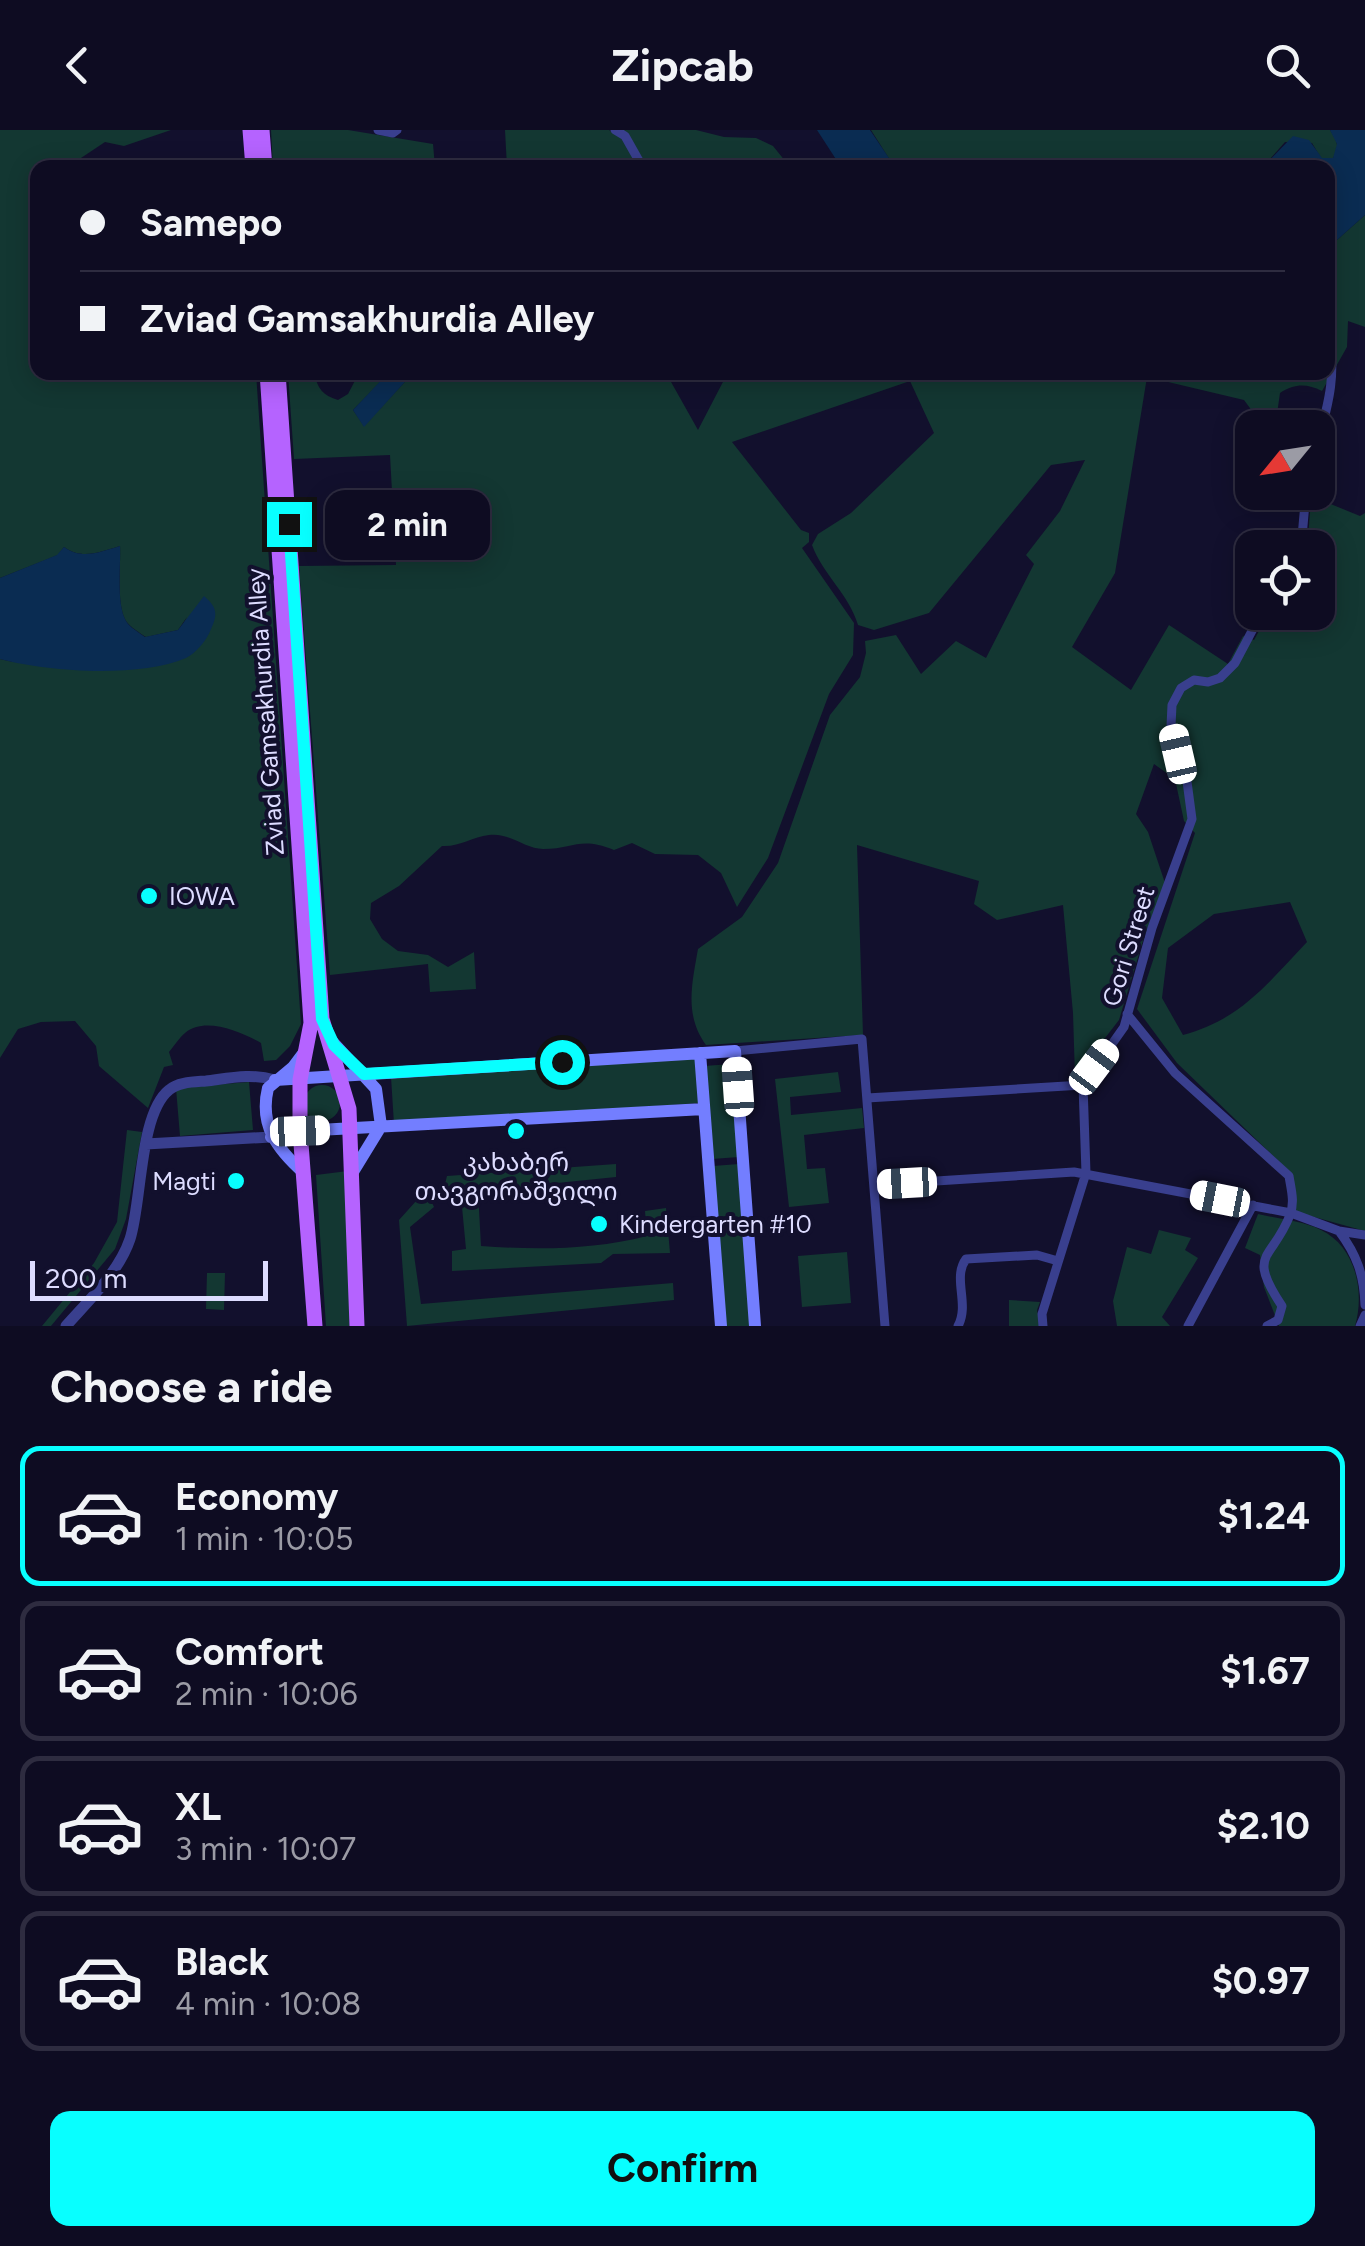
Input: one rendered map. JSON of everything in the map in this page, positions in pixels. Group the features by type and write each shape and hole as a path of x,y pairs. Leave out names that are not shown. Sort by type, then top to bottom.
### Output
{"main road":[{"path":"250,130 252,160"},
{"path":"262,130 264,160"},
{"name":"Zviad Gamsakhurdia Alley","path":"268,380 322,1019 340,1077 350,1129 356,1326"},
{"name":"Zviad Gamsakhurdia Alley","path":"278,380 290,638"},
{"name":"Zviad Gamsakhurdia Alley","path":"293,677 311,1023 300,1080 300,1131 315,1326"},
{"path":"326,1032 376,1089 381,1126 350,1178"},
{"path":"304,1173 271,1136 265,1100 268,1088 293,1067 308,1047"},
{"path":"275,1080 735,1051 755,1326"},
{"path":"700,1053 721,1326"},
{"path":"271,1136 300,1131 704,1109"}],"street":[{"path":"378,130 397,130"},
{"path":"615,130 625,136 638,160"},
{"path":"1327,410 1332,380"},
{"name":"Gori Street","path":"1083,1085 1124,1027 1152,928 1192,820 1186,774 1171,726 1172,705 1181,688 1194,680 1208,682 1220,678 1235,663 1252,630"},
{"path":"1127,1014 1175,1073 1289,1176 1291,1213 1267,1250 1263,1266 1269,1287 1282,1306 1278,1320 1268,1326"},
{"path":"735,1051 862,1039 885,1326"},
{"path":"66,1326 107,1278 130,1239 154,1113 171,1087 255,1074 275,1080"},
{"path":"867,1098 1083,1085 1086,1173 1042,1314 1043,1326"},
{"path":"146,1144 271,1136"},
{"path":"874,1185 1086,1173 1291,1213 1339,1231 1365,1235"},
{"path":"1188,1326 1253,1206"},
{"path":"1339,1231 1352,1248 1364,1276 1365,1305"},
{"path":"958,1326 964,1314 960,1273 966,1259 1037,1255 1058,1261"},
{"path":"1360,1326 1365,1315"}],"green space":[{"path":"0,130 171,130 124,146 105,142 80,160 30,160 30,380 256,380 301,1024 290,1046 276,1060 264,1061 261,1043 233,1031 213,1026 193,1028 169,1052 173,1065 164,1067 148,1108 99,1066 96,1046 75,1021 41,1022 18,1029 0,1058 0,659 163,665 187,617 178,630 146,637 128,623 120,596 120,546 84,554 64,547 58,555 0,578"},
{"path":"271,130 348,130 433,144 434,160 273,160"},
{"path":"505,130 609,130 624,140 621,130 696,130 724,137 756,138 773,146 784,160 721,160 507,160"},
{"path":"871,130 1330,130 1337,147 1333,158 1321,158 1312,143 1285,142 1269,160 890,160"},
{"path":"1365,215 1365,327 1348,321 1347,347 1335,368 1335,242"},
{"path":"288,380 316,380 322,391 338,400 348,394 355,380 382,380 353,410 364,426 407,380 670,380 698,430 724,380 1147,380 1115,573 1072,647 1131,690 1169,625 1228,664 1243,636 1254,640 1260,630 1335,630 1335,530 1309,530 1310,510 1335,510 1335,506 1360,516 1365,513 1365,1231 1296,1212 1291,1173 1177,1063 1137,1009 1195,833 1184,821 1175,779 1154,764 1136,814 1148,832 1165,883 1119,1020 1075,1077 1063,905 997,920 974,904 979,881 857,845 863,1035 706,1045 699,1034 692,1010 698,949 742,917 778,863 830,715 860,677 865,641 896,635 921,674 956,641 986,658 1034,564 1026,555 1060,511 1085,460 1051,465 929,613 874,630 858,625 812,545 818,534 851,513 934,433 910,381 732,442 801,530 809,533 809,542 802,548 854,623 853,655 829,694 768,858 737,907 721,873 698,855 655,854 632,843 614,850 585,844 543,849 489,835 442,846 399,886 371,903 370,919 382,939 398,951 428,955 448,967 474,952 476,989 430,992 428,964 330,975 299,566 396,565 390,455 294,459","holes":["1290,902 1307,942 1252,998 1221,1020 1183,1035 1162,998 1168,948 1214,914"]},
{"path":"1160,380 1328,380 1322,391 1301,386 1280,393 1278,410 1251,410 1244,400"},
{"path":"695,1058 699,1103 394,1124 391,1077"},
{"path":"732,1064 739,1157 712,1159 704,1066"},
{"path":"838,1072 841,1092 790,1097 791,1115 862,1108 864,1128 804,1135 807,1169 825,1168 829,1203 789,1207 775,1079"},
{"path":"249,1082 253,1130 180,1136 176,1088"},
{"path":"322,1085 335,1090 340,1103 335,1116 322,1121 309,1116 304,1103 309,1090"},
{"path":"127,1130 142,1132 126,1219 115,1249 51,1326 42,1326 94,1263 117,1222"},
{"path":"616,1164 616,1177 478,1191 481,1246 564,1248 626,1241 647,1236 645,1211 666,1208 670,1253 613,1254 601,1263 452,1271 452,1251 466,1249 460,1186 444,1188 447,1176"},
{"path":"739,1164 751,1326 725,1326 713,1166"},
{"path":"348,1171 354,1326 326,1326 316,1175"},
{"path":"426,1190 434,1207 410,1227 421,1304 673,1283 674,1300 407,1326 399,1220"},
{"path":"1258,1214 1314,1227 1342,1247 1358,1285 1355,1326 1279,1326 1264,1287 1260,1255 1245,1248"},
{"path":"1159,1230 1191,1238 1185,1250 1198,1258 1162,1317 1170,1326 1117,1326 1113,1301 1127,1247 1151,1254"},
{"path":"847,1252 851,1303 802,1307 798,1256"},
{"path":"207,1273 225,1273 224,1310 206,1309"},
{"path":"1009,1300 1040,1302 1040,1326 1009,1326"}],"water":[{"path":"817,130 870,130 890,160 836,160"},
{"path":"1330,130 1365,130 1365,215 1335,242 1335,160 1270,160 1293,136 1309,140 1322,158 1333,158 1337,144"},
{"path":"381,380 407,380 364,427 353,410"},
{"path":"120,546 120,595 127,623 145,637 178,630 204,596 214,607 215,615 197,650 166,664 119,671 68,670 0,659 0,578 57,555 64,547 84,554"}],"place":[{"name":"IOWA","path":"149,896"},
{"name":"კახაბერ თავგორაშვილი","path":"516,1131"},
{"name":"Magti","path":"236,1181"},
{"name":"Kindergarten #10","path":"599,1224"}],"route":[{"path":"289,524 322,1019 326,1032 364,1074 562,1062"}]}
